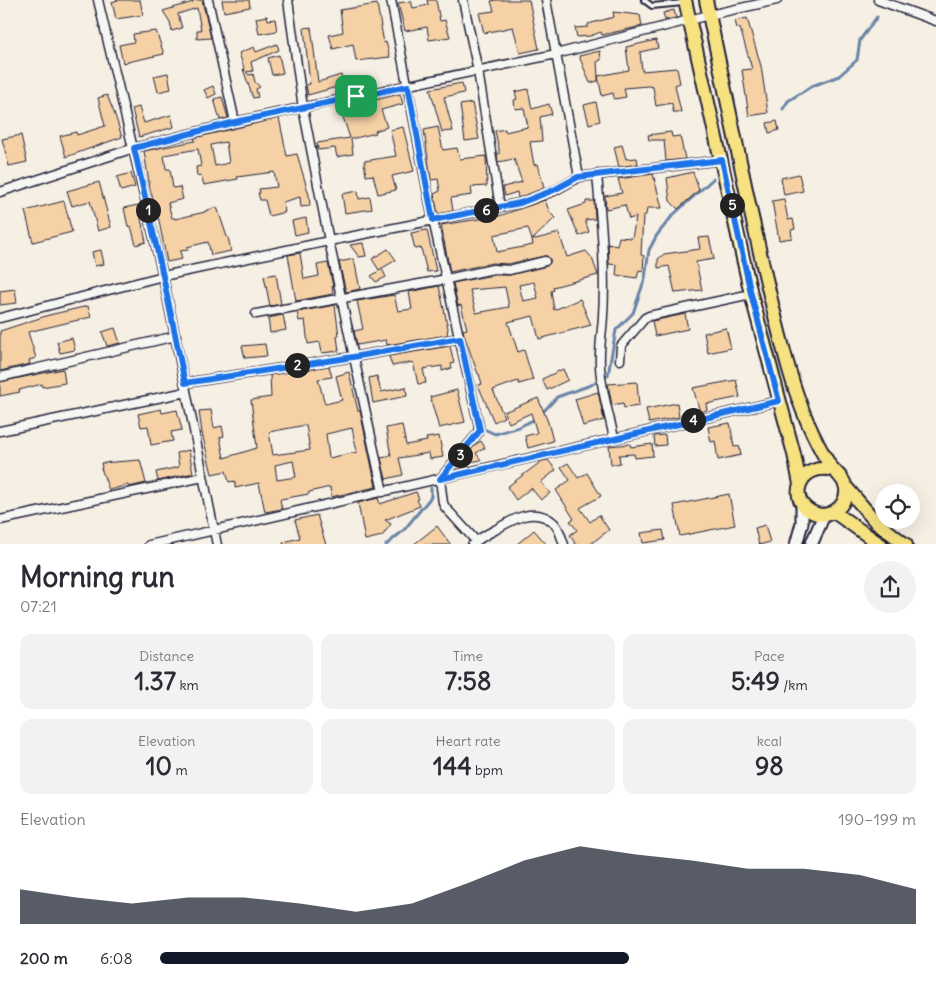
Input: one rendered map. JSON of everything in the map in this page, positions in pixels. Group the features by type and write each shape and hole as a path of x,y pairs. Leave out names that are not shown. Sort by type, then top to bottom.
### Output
{"main road":[{"path":"706,0 768,290 790,375 816,441 833,470 875,521 906,544"},
{"path":"685,1 751,294 794,454 802,504 802,523 796,544"},
{"path":"800,484 803,477 817,468 833,470"},
{"path":"802,504 816,514 829,513 841,506 845,497 846,487"},
{"path":"811,544 829,513"},
{"path":"829,513 881,544"}],"street":[{"path":"98,0 163,276 217,544"},
{"path":"208,0 235,122"},
{"path":"288,0 303,108 353,357 383,492"},
{"path":"391,0 433,220 480,430 440,479 442,503 474,543 515,518 529,515 544,517 553,522 558,528 564,544"},
{"path":"463,0 478,71 500,207"},
{"path":"546,0 578,177"},
{"path":"0,192 134,148 235,122 556,54 709,15 777,0"},
{"path":"878,0 891,2 936,21"},
{"path":"0,318 163,276 520,203 546,194 578,177 722,160"},
{"path":"597,174 603,266 603,316 599,351 600,374 614,438"},
{"path":"256,314 493,269 509,270 545,261"},
{"path":"620,360 621,346 644,318 751,294"},
{"path":"0,376 176,336"},
{"path":"185,383 460,338"},
{"path":"0,430 186,392"},
{"path":"149,544 779,401"},
{"path":"0,520 203,477"}],"lane":[{"path":"644,0 652,6 685,1"}],"building":[{"path":"118,0 140,0 143,15 116,19 112,2"},
{"path":"193,0 202,0 211,38 197,39 197,30 201,30 197,8 178,14 182,28 172,31 170,22 163,11 193,2"},
{"path":"222,0 249,0 250,7 224,12"},
{"path":"427,0 436,0 440,21 445,20 450,37 429,40 427,27 405,31 398,3 411,1 413,8 428,5"},
{"path":"529,0 539,49 520,53 513,27 484,33 479,13 494,11 491,1"},
{"path":"377,4 384,43 386,42 390,57 356,61 353,44 333,49 329,35 343,32 340,10"},
{"path":"674,10 676,18 665,20 663,13"},
{"path":"613,12 640,15 642,26 602,35 601,32 590,36 577,37 575,28 588,27 588,24 614,17"},
{"path":"267,16 268,20 275,19 277,31 259,34 256,18"},
{"path":"747,18 761,66 768,113 749,116 742,70 752,69 740,28 737,28 735,21"},
{"path":"311,27 318,82 341,75 344,85 308,95 306,85 310,84 304,28"},
{"path":"156,31 164,54 123,63 119,45 134,42 133,34"},
{"path":"656,40 658,48 640,52 642,71 677,68 680,83 675,85 681,112 673,112 672,103 656,106 653,87 624,88 626,97 614,99 613,93 602,96 598,76 629,70 626,47"},
{"path":"277,44 279,50 251,62 253,71 246,72 249,75 253,74 255,82 260,87 256,89 258,97 253,98 239,53 254,47 256,52"},
{"path":"600,51 601,60 597,62 598,81 590,83 579,56"},
{"path":"279,55 283,73 272,75 268,58"},
{"path":"168,73 171,89 158,92 154,76"},
{"path":"462,83 464,93 444,97 453,131 442,132 430,89"},
{"path":"213,86 216,94 208,98 204,90"},
{"path":"528,89 532,109 549,104 552,114 540,117 542,141 530,142 534,165 538,164 544,188 518,198 517,192 505,196 503,187 522,182 514,159 498,162 497,154 499,154 499,149 495,131 505,129 505,132 528,127 524,108 515,109 514,100 517,99 515,92"},
{"path":"400,94 403,104 381,110 387,127 375,131 376,133 351,139 353,154 337,157 335,148 318,150 317,143 350,138 340,108 358,102"},
{"path":"107,95 122,137 66,157 60,136 76,132 77,135 105,126 98,98"},
{"path":"222,97 228,118 220,120 214,99"},
{"path":"596,102 600,121 589,124 584,105"},
{"path":"472,103 479,139 465,141 460,105"},
{"path":"139,107 144,123 171,115 174,127 139,137 132,109"},
{"path":"279,118 287,156 297,154 309,195 310,206 301,207 300,197 283,202 285,212 269,216 265,200 260,200 258,193 260,193 259,189 277,187 274,172 237,177 238,179 204,185 201,175 197,176 196,167 201,166 198,149 164,155 166,169 170,169 173,188 180,187 183,199 168,203 172,218 175,219 205,212 217,207 231,251 211,255 208,242 187,247 188,250 180,251 182,259 167,262 159,221 150,189 144,151 195,141 194,138","holes":["226,142 229,163 215,166 211,145"]},
{"path":"777,121 779,130 769,133 767,123"},
{"path":"403,127 414,171 392,176 396,190 378,194 373,175 366,176 364,161 396,156 390,130"},
{"path":"438,127 443,150 457,148 460,159 486,156 487,186 471,187 472,195 451,198 453,211 438,214 434,194 440,191 438,179 431,180 424,130"},
{"path":"671,132 672,137 680,136 685,159 666,161 664,140 649,140 648,135"},
{"path":"21,135 27,162 9,166 2,139"},
{"path":"622,145 626,159 637,158 638,164 619,167 614,147"},
{"path":"693,172 699,190 678,209 670,201 667,178"},
{"path":"131,173 135,187 121,191 117,177"},
{"path":"653,174 662,208 647,208 646,215 643,216 641,255 644,256 643,271 639,270 637,278 616,275 617,265 609,264 608,244 617,246 619,237 632,238 636,217 629,219 625,205 606,209 605,196 622,193 618,179"},
{"path":"799,174 803,191 784,195 781,178"},
{"path":"99,182 111,227 98,231 90,201 72,206 67,191"},
{"path":"358,191 359,199 370,197 372,209 345,213 342,194"},
{"path":"784,199 788,220 793,219 795,229 791,230 792,238 779,240 772,201"},
{"path":"545,200 549,211 555,218 532,240 559,233 567,257 586,251 592,258 598,275 553,287 554,290 551,291 554,310 580,299 591,325 539,339 533,316 508,322 518,352 524,350 533,380 519,384 518,381 493,390 504,417 494,422 478,385 482,384 464,335 463,330 467,329 461,305 458,306 453,283 493,275 510,275 547,266 550,263 550,259 544,256 508,264 492,263 450,272 441,225 499,216","holes":["528,228 533,245 497,252 494,235","534,282 538,298 523,301 519,285","505,287 509,307 476,313 470,290"]},
{"path":"64,201 72,232 33,242 25,211"},
{"path":"586,201 594,201 595,219 585,220 589,232 579,236 568,210 586,204"},
{"path":"138,205 146,242 136,245 131,226 128,227 124,208"},
{"path":"306,218 308,232 295,235 292,221"},
{"path":"427,230 436,271 427,272 421,248 415,249 411,233"},
{"path":"709,237 714,259 696,262 702,290 675,293 669,266 658,268 658,259 664,254 700,249 698,238"},
{"path":"363,243 366,256 359,257 350,245"},
{"path":"388,249 396,260 379,270 372,259"},
{"path":"101,250 104,264 95,266 92,252"},
{"path":"300,253 304,279 319,276 317,265 328,263 333,294 296,301 288,255"},
{"path":"354,259 360,289 346,292 339,262"},
{"path":"382,269 386,277 376,282 371,276"},
{"path":"276,274 281,304 270,306 264,276"},
{"path":"439,286 448,328 447,335 387,345 386,340 357,345 354,331 363,329 357,301 394,295 398,311 412,309 409,292"},
{"path":"15,289 17,303 0,305 0,291"},
{"path":"335,305 339,351 322,353 320,342 308,344 305,320 299,321 297,312"},
{"path":"88,306 91,317 28,332 36,358 29,360 30,364 0,371 0,331 49,315"},
{"path":"685,314 688,329 655,336 652,321"},
{"path":"283,315 286,330 270,333 268,318"},
{"path":"115,328 120,343 107,346 102,332"},
{"path":"726,328 731,348 708,353 704,333"},
{"path":"72,338 75,350 60,353 57,342"},
{"path":"265,344 267,356 245,358 242,346"},
{"path":"450,346 454,363 451,364 452,368 442,371 442,366 423,369 426,383 418,384 413,362 392,366 389,356"},
{"path":"329,366 332,377 318,379 325,404 342,400 336,376 349,372 358,411 360,411 376,487 331,497 330,487 309,492 309,494 281,499 282,509 265,512 259,483 235,488 235,481 229,482 226,471 212,474 202,433 199,411 211,410 214,428 222,426 224,436 220,437 224,458 257,448 251,400 271,397 270,375","holes":["306,425 310,450 273,455 269,432","352,428 357,452 329,458 326,434","293,461 296,477 277,480 275,465"]},
{"path":"63,369 65,383 42,387 42,384 19,390 20,392 0,396 0,382"},
{"path":"563,369 568,380 547,390 542,379"},
{"path":"377,376 381,392 406,387 407,396 373,403 369,378"},
{"path":"736,380 740,397 706,404 707,410 700,412 693,388"},
{"path":"637,382 639,406 624,408 623,403 612,405 608,384"},
{"path":"457,390 465,422 439,428 430,397"},
{"path":"598,392 604,420 583,426 575,399"},
{"path":"538,398 548,422 553,441 528,448 525,436 537,433 531,413 509,423 504,412"},
{"path":"677,403 679,417 649,423 646,409"},
{"path":"161,409 162,413 177,410 182,430 171,432 173,441 151,445 148,426 141,427 138,414"},
{"path":"730,423 734,447 739,446 741,455 718,460 715,441 711,442 708,427"},
{"path":"402,425 406,445 427,441 426,438 439,436 443,457 430,459 429,453 399,458 403,475 386,479 381,458 391,456 386,428"},
{"path":"665,435 666,445 655,446 654,436"},
{"path":"481,441 485,448 476,453 481,460 459,464 476,444"},
{"path":"630,444 631,447 652,444 653,456 635,458 634,454 619,455 620,463 611,465 609,446"},
{"path":"189,450 193,473 158,481 156,472 179,467 177,453"},
{"path":"140,460 146,483 109,490 101,463"},
{"path":"548,460 556,470 541,482 550,493 541,500 531,488 516,500 507,487 542,461"},
{"path":"568,463 578,478 587,473 601,496 580,508 590,522 599,515 609,530 590,544 575,544 570,535 577,530 570,521 574,519 556,490 570,480 561,467"},
{"path":"416,492 420,506 385,520 391,524 382,536 365,540 358,503 378,498 380,504"},
{"path":"729,494 735,525 680,536 674,505"},
{"path":"317,515 326,544 284,544 283,542 300,538 295,520"},
{"path":"765,525 770,542 759,544 755,528"},
{"path":"437,526 450,544 414,544"},
{"path":"534,530 546,544 517,544"},
{"path":"663,530 665,540 643,543 641,533"}],"waterway":[{"path":"783,109 788,101 812,86 839,76 857,60 860,40 877,17"},
{"path":"542,413 557,397 591,385 608,375 616,330 633,313 645,278 649,250 657,235 673,215 713,179"},
{"path":"484,429 495,434 519,427 535,419"},
{"path":"387,544 404,530 431,497 431,488"}],"route":[{"path":"408,86 433,220 520,203 546,194 578,177 722,160 751,294 779,401 440,479 480,430 460,338 185,383 134,148 235,122 356,96 408,86"}]}
